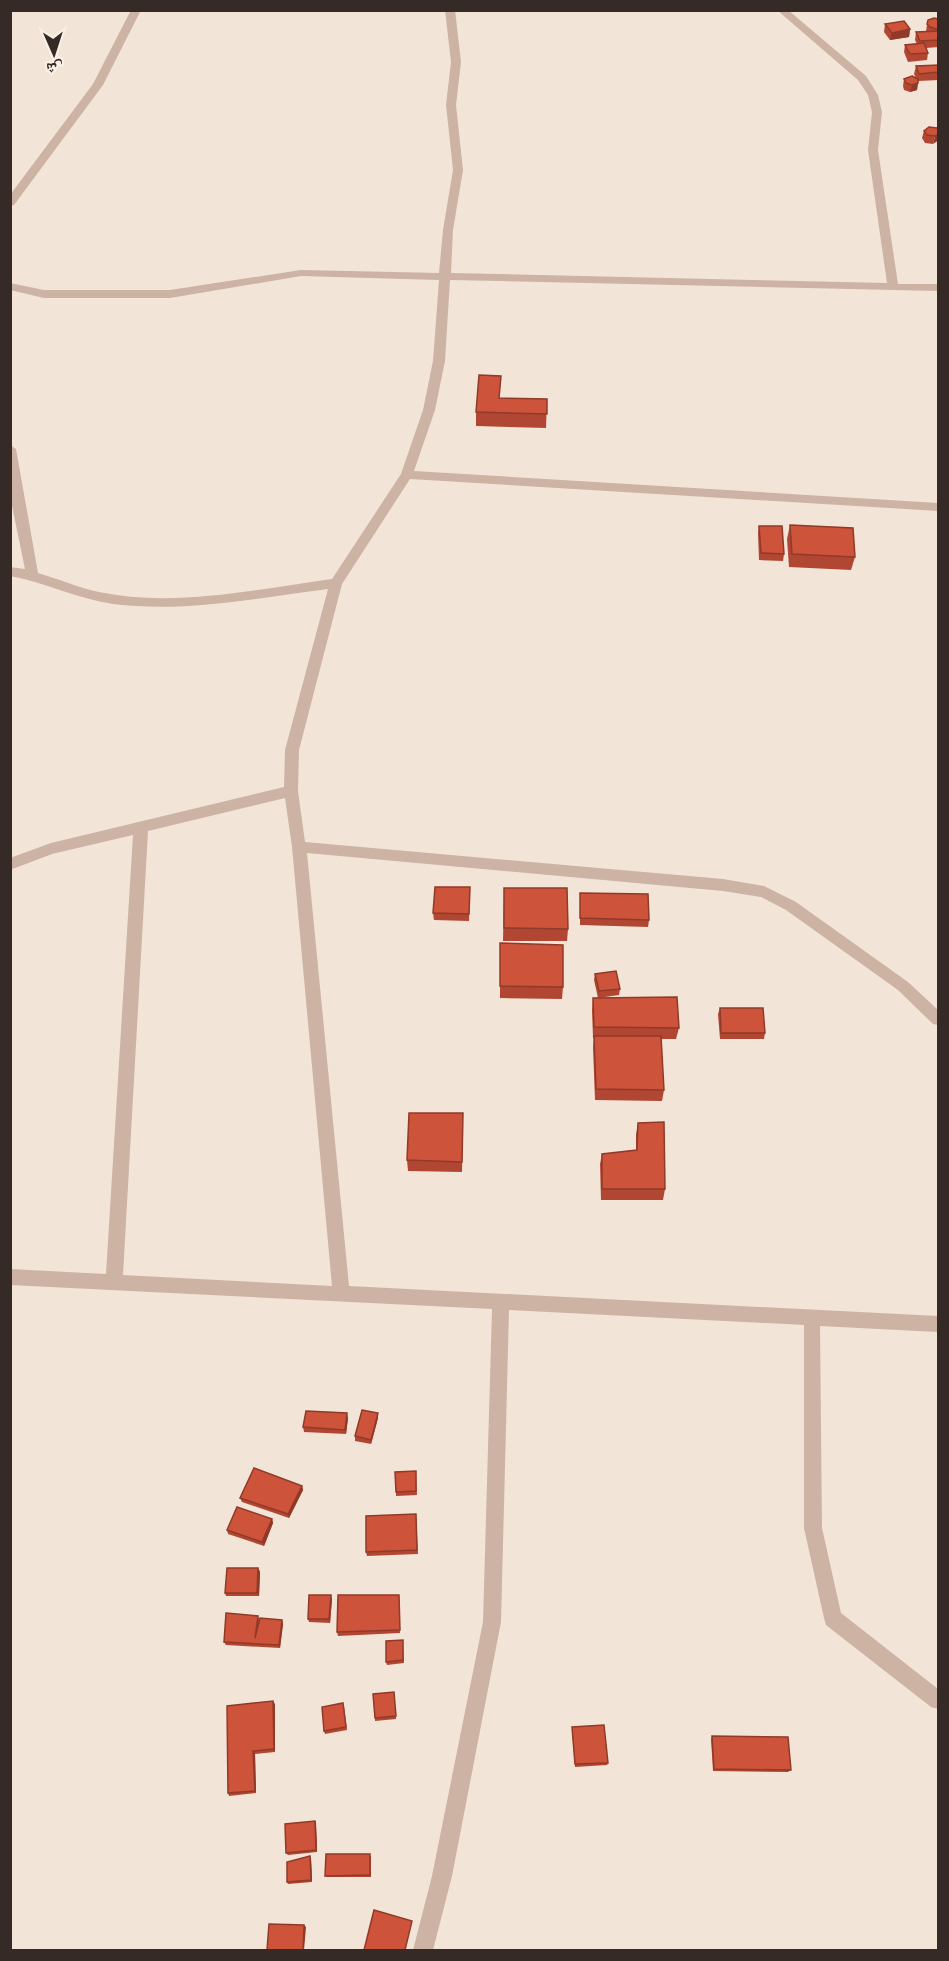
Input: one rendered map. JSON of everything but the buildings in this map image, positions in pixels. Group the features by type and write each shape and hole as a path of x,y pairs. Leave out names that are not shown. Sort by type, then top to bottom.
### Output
{"street":[{"path":"10,203 98,85 136,10"},
{"path":"341,1294 299,847 291,791 292,750 336,583 407,475 429,410 439,362 448,230 458,170 451,105 456,62 450,10"},
{"path":"782,10 862,78 873,95 876,112 873,150 893,287"},
{"path":"10,286 44,294 170,294 302,273 939,288"},
{"path":"10,449 32,574"},
{"path":"407,475 939,507"},
{"path":"10,571 32,574 109,599 149,603 190,602 336,583"},
{"path":"10,864 51,849 291,791"},
{"path":"114,1282 141,827"},
{"path":"299,847 723,885 764,892 791,906 903,986 939,1019"},
{"path":"10,1277 939,1324"},
{"path":"423,1950 442,1876 492,1622 501,1301"},
{"path":"812,1318 813,1528 833,1618 939,1700"}]}
